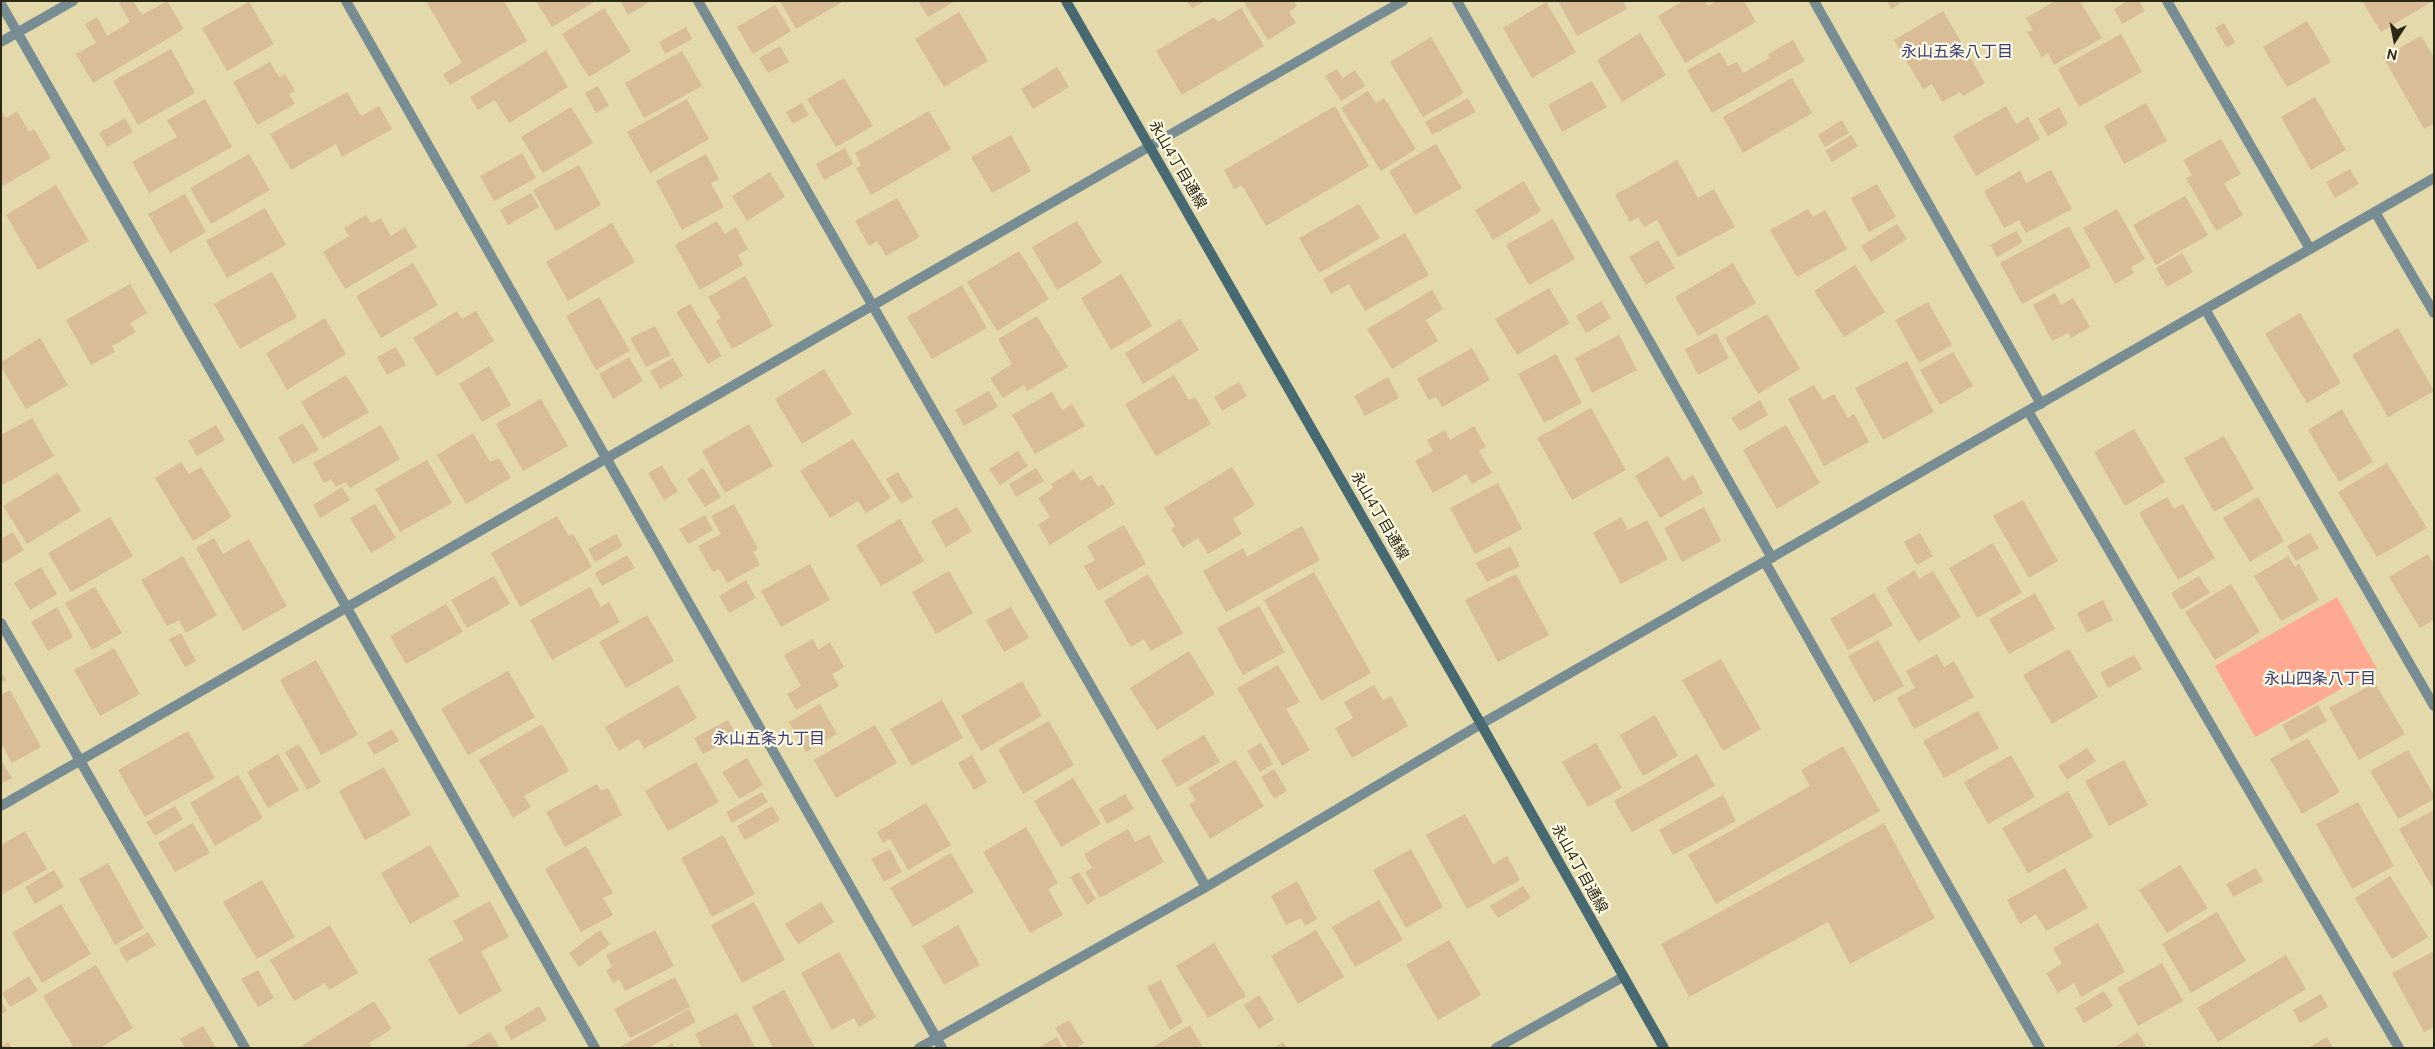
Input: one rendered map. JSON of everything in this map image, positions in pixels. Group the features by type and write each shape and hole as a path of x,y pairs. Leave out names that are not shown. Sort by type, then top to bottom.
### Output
{"street":[{"path":"1,42 73,1"},
{"path":"346,1 608,458 942,1048"},
{"path":"698,1 1206,887"},
{"name":"永山4丁目通線","path":"1066,1 1481,724 1664,1048"},
{"path":"1,806 1403,1"},
{"path":"1457,1 2040,1048"},
{"path":"1814,1 2042,404"},
{"path":"2167,1 2310,249"},
{"path":"1,4 347,608 595,1048"},
{"path":"918,1048 1206,887 1481,724 2434,178"},
{"path":"2375,212 2434,313"},
{"path":"2205,310 2434,706"},
{"path":"2028,411 2399,1048"},
{"path":"1,623 245,1048"},
{"path":"1496,1048 1623,977"}],"shaded area":[{"path":"2337,597 2377,669 2255,737 2215,666"}],"building":[{"path":"122,1 133,1 142,15 167,1 184,29 93,83 76,54 96,43 85,24 97,17 107,36 130,22 119,3"},
{"path":"426,1 504,1 527,41 450,85 443,74 462,63"},
{"path":"536,1 596,1 552,27"},
{"path":"620,1 651,1 628,15"},
{"path":"780,1 844,1 796,29"},
{"path":"918,1 955,1 928,17"},
{"path":"1187,1 1205,1 1192,8"},
{"path":"1243,1 1294,1 1297,6 1289,12 1296,23 1268,40"},
{"path":"1558,1 1623,1 1627,9 1577,36"},
{"path":"1683,1 1705,1 1708,6 1716,1 1744,1 1756,22 1685,63 1658,16"},
{"path":"1887,1 1904,1 1891,9"},
{"path":"2055,1 2080,1 2102,38 2054,65 2048,53 2042,57 2027,32 2033,30 2026,18"},
{"path":"2128,1 2139,1 2145,11 2122,24 2114,9"},
{"path":"2362,1 2433,1 2381,32"},
{"path":"249,2 274,44 227,71 202,28"},
{"path":"1546,2 1576,52 1532,78 1503,28"},
{"path":"775,5 791,31 753,54 737,27"},
{"path":"604,8 631,51 589,77 562,34"},
{"path":"1241,8 1264,46 1182,95 1156,51 1214,17 1218,22"},
{"path":"1943,11 1985,83 1963,96 1960,92 1942,102 1932,84 1923,89 1894,40"},
{"path":"959,12 988,61 944,87 915,39"},
{"path":"2307,21 2331,62 2287,87 2263,47"},
{"path":"2224,23 2235,42 2227,48 2215,28"},
{"path":"686,27 692,39 665,54 659,42"},
{"path":"1640,33 1666,75 1622,102 1597,60"},
{"path":"2121,34 2142,72 2079,107 2058,69"},
{"path":"2421,36 2434,57 2434,124 2424,129 2383,57"},
{"path":"1431,37 1464,93 1423,117 1390,62"},
{"path":"1793,40 1805,61 1712,113 1687,70 1720,52 1728,66 1737,62 1743,73 1770,58 1768,54"},
{"path":"780,46 789,62 768,73 759,58"},
{"path":"171,49 195,93 138,125 113,81"},
{"path":"546,50 568,87 509,123 495,100 478,110 470,97"},
{"path":"682,51 702,86 644,118 625,83"},
{"path":"270,62 279,77 285,74 295,91 289,94 295,104 257,125 233,82"},
{"path":"1057,67 1069,87 1033,109 1021,89"},
{"path":"1337,69 1343,78 1355,70 1365,86 1341,101 1325,76"},
{"path":"844,78 873,126 836,147 807,99"},
{"path":"1792,78 1812,113 1743,153 1723,117"},
{"path":"1592,81 1607,107 1562,132 1548,105"},
{"path":"598,86 609,106 596,113 585,93"},
{"path":"1368,91 1376,103 1384,98 1416,149 1381,171 1341,108"},
{"path":"347,92 361,116 379,106 392,129 342,157 336,144 291,170 270,134"},
{"path":"2315,97 2346,150 2311,170 2281,117"},
{"path":"1468,98 1476,112 1432,135 1425,122"},
{"path":"205,99 232,147 149,193 132,162 177,137 167,120"},
{"path":"687,99 709,139 650,173 627,132"},
{"path":"802,103 809,115 793,124 786,112"},
{"path":"2146,103 2167,141 2124,164 2104,126"},
{"path":"1335,106 1369,166 1266,226 1242,185 1234,189 1224,170"},
{"path":"2006,106 2016,124 2028,117 2040,139 1976,176 1953,136"},
{"path":"571,107 593,143 543,173 521,137"},
{"path":"2059,107 2068,124 2048,136 2038,119"},
{"path":"1,109 6,118 17,111 29,132 34,129 51,158 1,187"},
{"path":"929,111 951,149 871,195 856,168 861,165 855,153"},
{"path":"125,118 133,132 107,147 99,133"},
{"path":"1842,120 1849,133 1825,147 1818,135"},
{"path":"1011,135 1031,171 992,193 971,157"},
{"path":"1851,135 1858,146 1832,162 1825,151"},
{"path":"2221,139 2241,174 2224,183 2243,215 2216,231 2186,178 2192,175 2183,160"},
{"path":"1436,144 1462,188 1415,215 1389,171"},
{"path":"845,148 853,164 824,180 816,164"},
{"path":"522,153 536,178 494,201 480,176"},
{"path":"249,154 270,190 211,224 190,188"},
{"path":"706,154 719,179 711,183 724,207 682,230 656,181"},
{"path":"1677,160 1698,198 1714,189 1735,227 1678,257 1657,220 1644,227 1638,217 1630,222 1615,195"},
{"path":"579,165 601,205 556,231 533,190"},
{"path":"2350,169 2359,184 2335,198 2326,182"},
{"path":"2051,170 2072,209 2026,233 2019,220 2004,228 1984,191 2020,171 2026,183"},
{"path":"770,172 785,197 747,221 732,196"},
{"path":"1524,181 1541,211 1493,240 1475,210"},
{"path":"1877,184 1896,217 1869,232 1851,198"},
{"path":"56,185 89,241 38,270 6,215"},
{"path":"531,193 539,207 508,225 500,210"},
{"path":"185,194 206,232 170,253 148,214"},
{"path":"2185,196 2208,235 2156,265 2133,225"},
{"path":"897,198 920,237 886,256 877,241 869,246 855,221"},
{"path":"1359,204 1380,238 1319,273 1299,238"},
{"path":"265,208 286,245 227,278 206,241"},
{"path":"1808,209 1813,217 1825,210 1847,249 1797,277 1770,230"},
{"path":"2117,209 2145,259 2131,267 2134,273 2115,284 2083,228"},
{"path":"366,215 371,223 381,218 391,236 405,227 417,247 345,289 323,252 349,236 344,228"},
{"path":"1553,219 1575,259 1529,285 1506,245"},
{"path":"717,221 725,234 736,227 748,249 738,255 743,265 700,290 675,245"},
{"path":"1077,221 1102,263 1057,290 1032,247"},
{"path":"612,223 635,262 568,301 546,262"},
{"path":"1897,224 1907,239 1871,262 1861,246"},
{"path":"2069,226 2091,267 2022,304 2000,263"},
{"path":"2016,231 2023,242 1997,257 1990,245"},
{"path":"1405,233 1429,275 1365,311 1349,284 1331,294 1323,279"},
{"path":"1658,240 1675,268 1646,285 1629,257"},
{"path":"1019,251 1049,299 997,331 967,282"},
{"path":"2182,253 2193,272 2167,287 2156,268"},
{"path":"413,263 438,305 381,338 356,296"},
{"path":"1733,263 1756,303 1698,336 1675,297"},
{"path":"1855,265 1885,312 1844,337 1814,291"},
{"path":"272,272 297,317 240,349 214,304"},
{"path":"1121,274 1152,326 1111,350 1081,298"},
{"path":"745,276 773,326 732,349 716,321 721,318 708,297"},
{"path":"130,284 147,313 130,323 136,332 112,346 115,352 91,365 66,320"},
{"path":"962,285 987,328 932,359 907,317"},
{"path":"1549,288 1570,323 1517,355 1495,319"},
{"path":"1432,290 1443,309 1426,320 1438,341 1392,369 1367,329"},
{"path":"2055,293 2061,305 2073,298 2090,327 2071,338 2068,333 2052,341 2033,305"},
{"path":"599,297 630,351 596,370 566,316"},
{"path":"1601,301 1611,318 1586,333 1576,316"},
{"path":"1928,302 1952,345 1919,363 1895,320"},
{"path":"690,304 722,356 708,364 676,312"},
{"path":"457,311 462,319 476,311 494,341 437,376 413,338"},
{"path":"2300,313 2341,383 2307,403 2265,334"},
{"path":"1767,314 1800,369 1758,394 1725,338"},
{"path":"1037,316 1068,367 1027,391 1024,385 1003,398 990,378 1012,364 998,339"},
{"path":"325,318 346,354 287,390 266,353"},
{"path":"1180,319 1199,350 1143,384 1125,353"},
{"path":"655,326 671,355 646,367 630,338"},
{"path":"2398,328 2434,391 2388,417 2352,355"},
{"path":"1716,333 1729,358 1698,375 1685,349"},
{"path":"1619,335 1637,370 1592,393 1575,358"},
{"path":"40,338 68,385 26,409 1,367 1,362"},
{"path":"396,347 406,365 387,375 377,357"},
{"path":"1472,348 1490,380 1442,407 1436,397 1429,400 1417,379"},
{"path":"1953,352 1973,386 1940,405 1920,370"},
{"path":"1556,354 1582,403 1544,423 1518,374"},
{"path":"629,357 643,381 613,399 599,374"},
{"path":"673,358 683,376 660,389 650,371"},
{"path":"1907,361 1934,412 1883,440 1855,388"},
{"path":"489,366 511,405 482,422 459,384"},
{"path":"824,369 852,414 802,444 775,399"},
{"path":"346,375 369,412 323,439 301,402"},
{"path":"1174,375 1189,400 1195,397 1211,424 1156,456 1125,404"},
{"path":"1388,377 1399,398 1365,416 1354,396"},
{"path":"1239,382 1247,396 1222,411 1214,397"},
{"path":"1814,385 1823,400 1834,394 1848,418 1854,414 1869,442 1824,466 1788,399"},
{"path":"989,391 998,407 964,426 955,410"},
{"path":"1052,392 1062,410 1072,404 1085,426 1035,454 1012,415"},
{"path":"541,399 568,446 523,471 496,424"},
{"path":"1760,400 1768,415 1740,431 1731,418"},
{"path":"1591,408 1626,470 1572,500 1537,438"},
{"path":"2342,409 2373,462 2339,482 2308,430"},
{"path":"32,418 54,456 1,486 1,435"},
{"path":"303,423 319,450 293,464 278,437"},
{"path":"749,424 773,466 725,493 702,451"},
{"path":"216,425 225,440 197,456 188,441"},
{"path":"381,425 400,459 350,488 346,482 336,487 331,479 324,483 313,463"},
{"path":"1786,425 1820,483 1777,509 1743,450"},
{"path":"1474,426 1486,447 1479,451 1492,473 1472,484 1466,474 1433,493 1415,461 1433,451 1427,440 1445,430 1450,440"},
{"path":"2134,429 2165,482 2125,506 2094,452"},
{"path":"473,433 490,462 499,458 511,478 466,504 437,455"},
{"path":"2224,436 2254,489 2214,512 2184,458"},
{"path":"853,439 891,498 866,513 858,501 830,518 800,471"},
{"path":"1018,451 1028,466 1000,485 989,469"},
{"path":"1668,456 1683,481 1693,475 1703,493 1660,518 1635,476"},
{"path":"427,460 452,503 400,532 375,489"},
{"path":"181,462 189,474 201,467 232,517 193,541 155,478"},
{"path":"2387,463 2427,528 2377,557 2338,492"},
{"path":"662,465 678,492 664,500 648,473"},
{"path":"1232,467 1255,505 1233,519 1242,534 1208,554 1198,538 1183,548 1171,529 1175,526 1164,508"},
{"path":"703,468 721,497 705,507 687,479"},
{"path":"1036,468 1044,481 1016,497 1009,484"},
{"path":"1074,470 1081,481 1091,475 1098,487 1103,484 1115,504 1050,545 1038,525 1050,517 1038,498 1053,488 1051,484"},
{"path":"898,472 913,497 901,504 886,479"},
{"path":"58,473 81,511 27,544 3,506"},
{"path":"1498,483 1522,529 1475,554 1450,508"},
{"path":"342,487 350,500 320,518 313,505"},
{"path":"2167,497 2174,509 2183,504 2215,558 2178,580 2139,513"},
{"path":"2258,497 2284,541 2250,562 2223,518"},
{"path":"2023,500 2058,561 2029,578 1993,516"},
{"path":"375,504 396,538 371,553 350,518"},
{"path":"734,504 758,549 753,552 760,565 727,583 719,569 713,572 698,546 721,534 711,516"},
{"path":"957,507 972,531 946,547 931,521"},
{"path":"1704,507 1721,541 1682,562 1664,528"},
{"path":"705,515 713,530 688,544 679,529"},
{"path":"557,516 569,536 573,534 592,567 520,607 491,553"},
{"path":"110,517 133,556 71,592 48,553"},
{"path":"1621,517 1628,530 1647,520 1668,559 1621,584 1593,533"},
{"path":"900,519 924,561 881,586 856,545"},
{"path":"1124,525 1146,564 1098,591 1084,566 1095,560 1087,546"},
{"path":"1302,526 1320,560 1226,612 1203,571 1243,548 1247,557"},
{"path":"13,532 24,550 1,564 1,539"},
{"path":"1920,533 1933,556 1917,565 1904,542"},
{"path":"2310,533 2319,548 2296,561 2287,546"},
{"path":"616,534 623,546 595,562 588,549"},
{"path":"214,538 223,554 249,539 287,606 243,631 196,548"},
{"path":"1993,543 2022,593 1977,618 1949,568"},
{"path":"1510,546 1520,566 1487,582 1476,563"},
{"path":"2428,554 2434,564 2434,620 2420,628 2389,577"},
{"path":"627,555 635,568 602,586 595,573"},
{"path":"183,556 217,615 186,633 179,620 167,626 141,580"},
{"path":"2288,556 2295,567 2299,564 2319,600 2281,621 2254,576"},
{"path":"810,564 830,600 781,627 761,591"},
{"path":"41,567 57,594 30,610 14,583"},
{"path":"1915,570 1919,579 1933,571 1961,617 1918,642 1886,588"},
{"path":"949,571 973,613 936,634 912,592"},
{"path":"1314,572 1371,673 1321,701 1264,600"},
{"path":"1148,574 1183,633 1151,651 1144,639 1131,647 1104,601"},
{"path":"1516,574 1549,635 1498,662 1465,600"},
{"path":"494,576 510,604 467,628 451,600"},
{"path":"2199,576 2210,593 2181,610 2171,593"},
{"path":"746,580 756,598 729,613 719,596"},
{"path":"2231,584 2260,632 2215,660 2185,612"},
{"path":"95,587 122,633 92,650 65,603"},
{"path":"590,587 601,607 609,602 620,622 552,660 530,620"},
{"path":"1874,593 1893,625 1848,650 1830,619"},
{"path":"2035,593 2055,629 2009,654 1989,619"},
{"path":"2103,600 2113,620 2087,633 2077,613"},
{"path":"446,604 463,632 406,664 390,636"},
{"path":"1259,606 1285,652 1243,675 1217,628"},
{"path":"57,607 73,637 48,651 31,622"},
{"path":"1011,607 1029,638 1004,652 986,620"},
{"path":"647,615 674,661 626,688 599,642"},
{"path":"181,633 196,661 185,667 169,639"},
{"path":"813,639 818,650 830,642 844,667 832,674 839,686 796,710 787,694 801,686 784,655"},
{"path":"1878,640 1904,686 1874,702 1848,656"},
{"path":"114,648 140,694 100,716 74,670"},
{"path":"2069,649 2098,697 2052,724 2023,675"},
{"path":"1189,651 1215,694 1157,730 1130,688"},
{"path":"1937,654 1944,667 1954,661 1974,697 1914,729 1897,698 1915,688 1906,671"},
{"path":"2134,655 2142,669 2108,688 2100,673"},
{"path":"1721,659 1761,729 1723,751 1682,680"},
{"path":"316,660 358,735 321,755 280,680"},
{"path":"1278,665 1300,702 1286,709 1310,750 1282,766 1237,688"},
{"path":"1,671 6,680 1,683"},
{"path":"508,671 535,717 468,755 441,709"},
{"path":"1022,681 1042,716 981,751 961,716"},
{"path":"2375,683 2405,734 2359,760 2329,708"},
{"path":"678,685 697,718 644,749 639,739 619,751 605,727"},
{"path":"1374,685 1383,700 1391,696 1408,726 1352,758 1335,728 1353,718 1344,702"},
{"path":"10,690 41,747 12,763 1,743 1,695"},
{"path":"942,700 963,738 912,766 890,729"},
{"path":"820,704 837,734 806,752 789,722"},
{"path":"2318,705 2327,721 2291,741 2282,725"},
{"path":"1978,711 1999,748 1944,778 1923,741"},
{"path":"1655,715 1678,756 1643,776 1620,735"},
{"path":"728,720 737,736 703,754 694,738"},
{"path":"1049,721 1074,765 1023,794 998,749"},
{"path":"542,724 569,771 524,796 531,807 513,818 479,760"},
{"path":"875,725 897,763 836,798 814,760"},
{"path":"392,729 399,741 374,755 367,743"},
{"path":"188,731 215,778 145,817 118,770"},
{"path":"1204,735 1220,762 1177,787 1161,760"},
{"path":"2308,738 2340,792 2302,814 2270,759"},
{"path":"1261,743 1273,764 1260,772 1247,751"},
{"path":"1596,743 1622,788 1588,807 1562,762"},
{"path":"299,744 321,782 307,790 285,752"},
{"path":"1843,746 1880,811 1716,904 1688,855 1810,786 1801,770"},
{"path":"2087,748 2096,761 2067,780 2058,766"},
{"path":"2408,750 2434,795 2434,799 2398,819 2370,771"},
{"path":"278,754 299,790 268,808 247,772"},
{"path":"1697,754 1715,786 1632,832 1614,801"},
{"path":"972,755 987,782 974,790 958,763"},
{"path":"2011,755 2035,797 1988,824 1964,782"},
{"path":"747,758 763,785 739,799 722,772"},
{"path":"1,760 12,778 1,784"},
{"path":"1235,760 1264,806 1210,839 1189,804 1196,800 1188,788"},
{"path":"2124,760 2148,805 2109,826 2085,781"},
{"path":"696,762 719,802 668,831 645,791"},
{"path":"384,767 411,815 365,840 339,791"},
{"path":"1274,769 1287,791 1274,799 1261,777"},
{"path":"238,775 263,818 215,846 190,803"},
{"path":"1073,778 1101,824 1061,847 1034,801"},
{"path":"597,784 601,791 608,788 622,815 565,847 546,812"},
{"path":"2068,791 2093,837 2028,873 2002,828"},
{"path":"762,792 768,802 732,823 726,812"},
{"path":"1125,794 1134,809 1107,824 1099,809"},
{"path":"1723,795 1736,821 1673,855 1659,830"},
{"path":"2358,802 2394,866 2352,889 2316,824"},
{"path":"926,803 951,845 908,870 890,839 883,843 877,832"},
{"path":"175,806 183,819 155,836 146,822"},
{"path":"772,806 780,820 745,840 737,826"},
{"path":"2434,810 2434,886 2432,887 2399,829"},
{"path":"1465,814 1493,864 1507,856 1520,880 1467,909 1426,835"},
{"path":"193,823 210,853 175,872 158,843"},
{"path":"1884,823 1935,918 1850,964 1828,922 1689,997 1661,944"},
{"path":"1026,827 1058,883 1048,889 1063,915 1030,933 983,852"},
{"path":"1128,829 1135,842 1149,835 1164,862 1100,898 1085,872 1092,868 1084,854"},
{"path":"25,831 47,869 1,895 1,845"},
{"path":"723,835 755,894 712,917 681,858"},
{"path":"430,845 460,896 410,924 381,873"},
{"path":"586,846 613,893 603,898 613,915 581,932 545,869"},
{"path":"890,849 902,872 884,882 871,859"},
{"path":"1411,849 1443,907 1406,928 1373,870"},
{"path":"951,853 974,892 913,927 890,888"},
{"path":"108,863 144,928 115,945 79,879"},
{"path":"2180,865 2208,908 2167,933 2139,890"},
{"path":"2065,868 2088,908 2046,931 2036,914 2020,924 2007,900"},
{"path":"2256,868 2263,881 2233,897 2226,884"},
{"path":"54,870 64,887 35,904 25,887"},
{"path":"1079,872 1096,899 1087,905 1070,877"},
{"path":"2390,876 2428,937 2392,959 2355,898"},
{"path":"262,880 295,937 257,959 223,902"},
{"path":"1297,881 1317,919 1305,926 1301,918 1286,925 1271,896"},
{"path":"1523,886 1531,898 1498,918 1490,906"},
{"path":"1379,900 1403,940 1355,967 1332,927"},
{"path":"490,901 509,937 481,951 502,991 459,1015 428,959 464,940 453,921"},
{"path":"754,902 785,960 742,983 711,925"},
{"path":"821,902 834,922 798,944 785,924"},
{"path":"61,904 91,954 42,983 12,933"},
{"path":"2217,912 2246,961 2191,993 2162,944"},
{"path":"2098,923 2125,972 2081,997 2074,983 2058,993 2046,973 2062,964 2053,948"},
{"path":"330,925 358,973 329,990 325,983 294,1001 270,960"},
{"path":"958,925 980,965 944,985 922,946"},
{"path":"600,930 610,944 579,967 569,953"},
{"path":"655,930 674,966 625,991 619,979 613,983 606,971 612,967 606,955"},
{"path":"1316,930 1344,977 1298,1004 1271,956"},
{"path":"148,932 156,945 126,962 119,949"},
{"path":"1449,940 1481,995 1438,1020 1406,965"},
{"path":"1214,943 1246,996 1208,1018 1176,966"},
{"path":"839,952 876,1017 859,1027 854,1018 832,1030 801,973"},
{"path":"2432,952 2434,955 2434,1027 2424,1032 2392,973"},
{"path":"2286,955 2306,989 2218,1042 2197,1008"},
{"path":"2162,963 2183,1001 2138,1026 2117,988"},
{"path":"96,965 133,1028 100,1048 74,1048 43,996"},
{"path":"258,970 274,998 258,1007 241,979"},
{"path":"29,976 38,991 10,1007 2,993"},
{"path":"675,977 690,1007 630,1038 614,1009"},
{"path":"1161,980 1183,1022 1170,1030 1147,987"},
{"path":"784,990 815,1048 773,1048 752,1007"},
{"path":"2104,991 2113,1006 2084,1023 2075,1008"},
{"path":"2321,994 2328,1007 2300,1023 2293,1010"},
{"path":"1259,995 1274,1019 1259,1029 1244,1005"},
{"path":"1,1001 7,1011 1,1014"},
{"path":"374,1001 392,1029 369,1043 372,1048 298,1048"},
{"path":"539,1006 547,1020 511,1040 504,1027"},
{"path":"689,1009 696,1022 648,1048 618,1048"},
{"path":"737,1013 755,1048 702,1048 695,1034"},
{"path":"1069,1020 1084,1043 1076,1048 1068,1048 1055,1028"},
{"path":"1190,1025 1203,1048 1151,1048"},
{"path":"203,1026 216,1048 185,1048 180,1039"},
{"path":"490,1032 500,1048 463,1048"},
{"path":"2138,1033 2147,1048 2113,1048"},
{"path":"1057,1037 1063,1048 1038,1048"},
{"path":"2327,1037 2333,1048 2308,1048"},
{"path":"8,1042 12,1048 1,1048 1,1046"},
{"path":"1283,1042 1287,1048 1273,1048"},
{"path":"672,1043 675,1048 664,1048"}],"district":[{"name":"永山五条八丁目","path":"1957,53"},
{"name":"永山四条八丁目","path":"2320,680"},
{"name":"永山五条九丁目","path":"769,740"}]}
